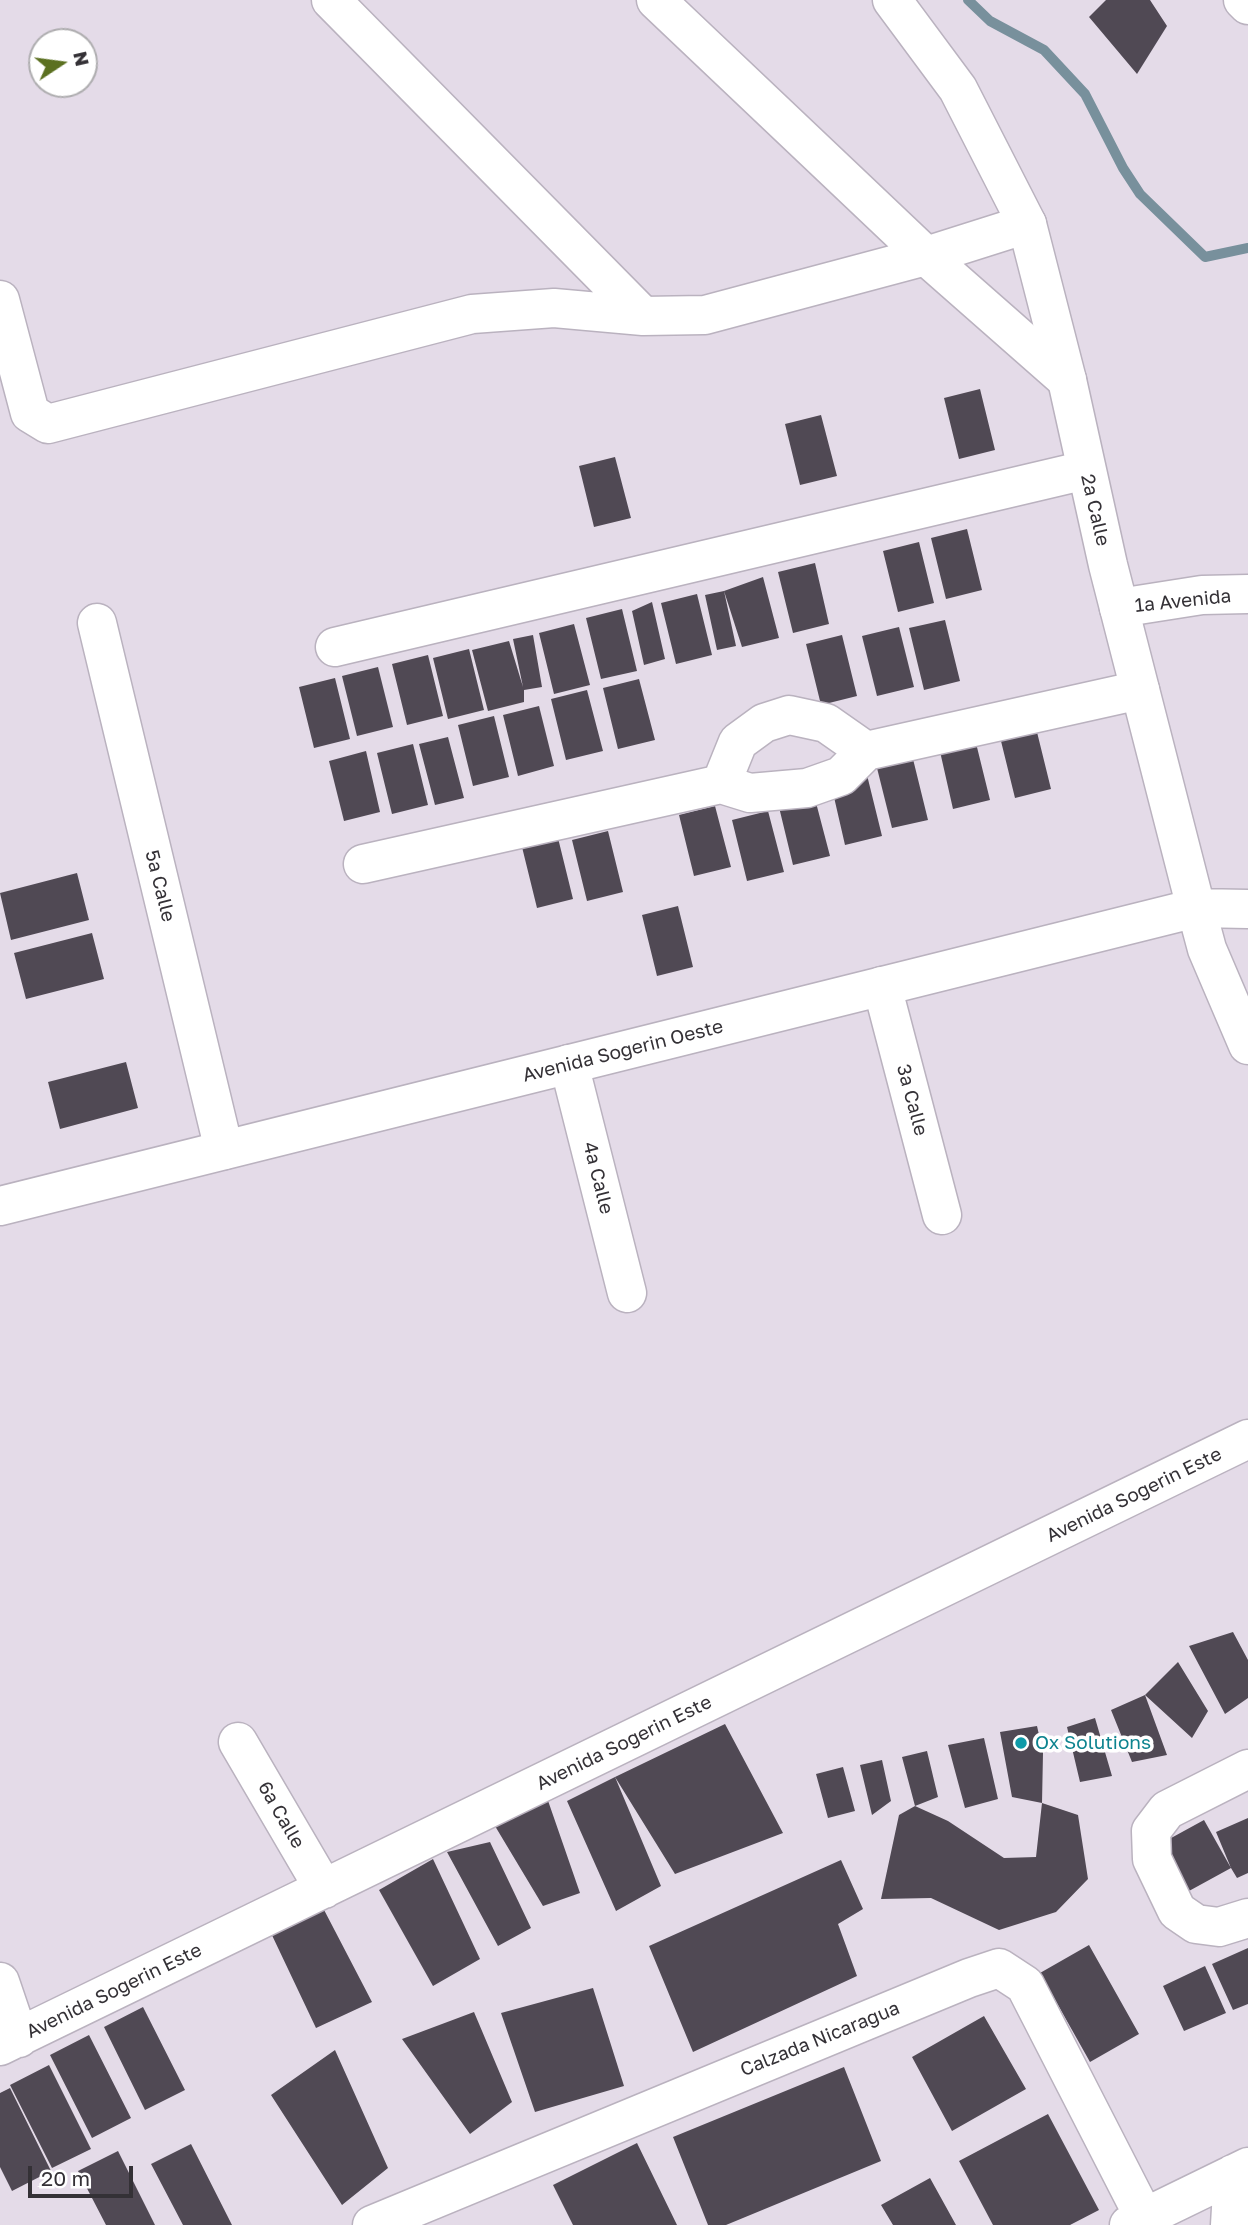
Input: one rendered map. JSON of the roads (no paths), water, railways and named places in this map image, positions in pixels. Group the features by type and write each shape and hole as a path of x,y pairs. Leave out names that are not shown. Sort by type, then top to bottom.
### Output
{"street":[{"path":"331,0 643,316"},
{"path":"656,0 926,256 1067,380"},
{"name":"2a Calle","path":"892,0 958,89 1027,224 1067,380 1119,608 1196,908 1208,948 1248,1045"},
{"path":"1243,0 1248,5"},
{"path":"0,300 30,414 48,424 472,314 554,308 643,316 705,315 926,256 1027,224"},
{"path":"335,647 1086,470"},
{"name":"1a Avenida","path":"1119,608 1202,595 1248,594"},
{"name":"5a Calle","path":"96,623 224,1150"},
{"path":"363,864 721,784 750,793 807,788 841,776 866,751 1140,690"},
{"path":"721,784 738,742 764,723 789,715 826,723 866,751"},
{"name":"Avenida Sogerin Oeste","path":"0,1206 1196,908 1248,909"},
{"name":"3a Calle","path":"882,986 942,1215"},
{"name":"4a Calle","path":"569,1064 627,1293"},
{"name":"Avenida Sogerin Este","path":"9,2042 1248,1439"},
{"name":"6a Calle","path":"238,1742 324,1889"},
{"path":"1248,1769 1167,1810 1151,1831 1152,1859 1177,1911 1196,1924 1219,1927 1248,1918"},
{"name":"Calzada Nicaragua","path":"372,2225 969,1978 999,1968 1025,1985 1137,2221"},
{"path":"0,1982 9,2042"},
{"path":"1137,2221 1241,2171"},
{"path":"1230,2225 1241,2171"}],"waterway":[{"path":"968,0 990,21 1044,50 1085,94 1123,168 1140,194 1205,257 1248,248"}],"place":[{"name":"Ox Solutions","path":"1021,1743"}]}
